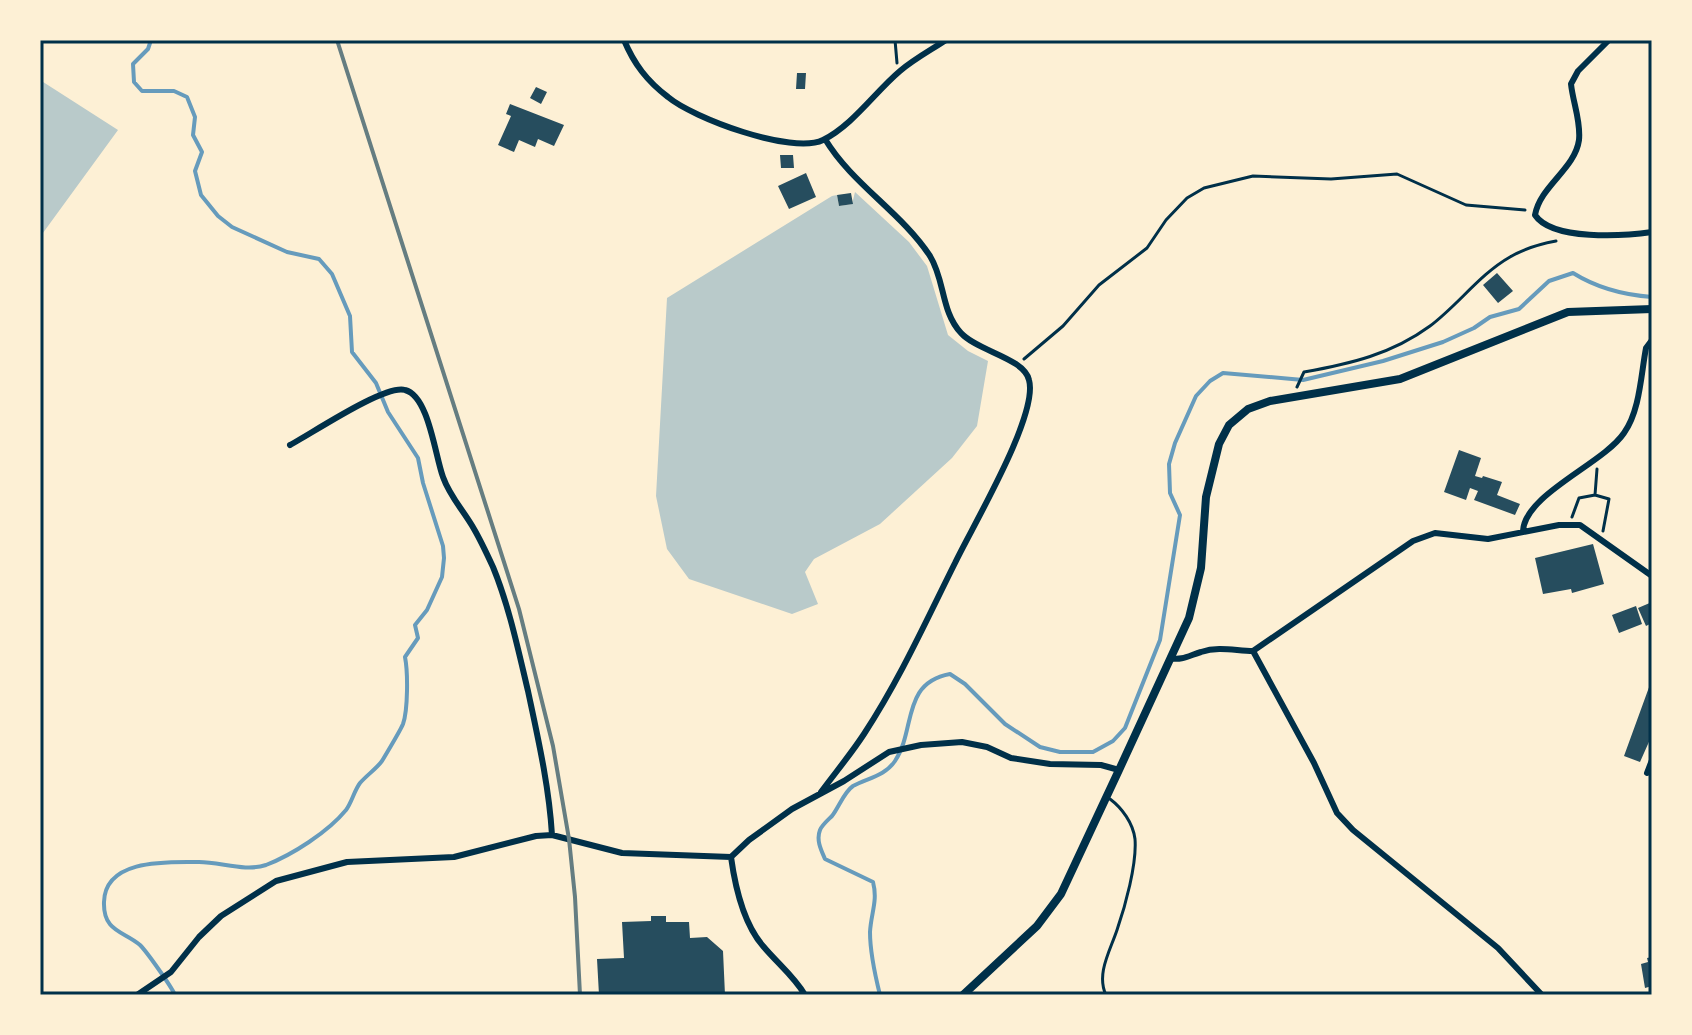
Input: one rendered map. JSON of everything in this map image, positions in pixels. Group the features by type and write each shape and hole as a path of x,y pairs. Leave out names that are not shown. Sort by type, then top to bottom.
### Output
{"street":[{"path":"624,40 634,64 668,98 698,117 779,142 815,143 825,139 901,70 946,40"},
{"path":"1609,40 1578,71 1571,84 1579,124 1578,144 1569,162 1537,206 1535,215 1540,223 1550,228 1592,234 1652,232"},
{"path":"821,792 864,735 920,637 1014,447 1030,395 1029,378 1018,364 970,342 954,325 931,257 852,175 825,139"},
{"path":"963,995 1037,926 1061,894 1107,796 1189,618 1201,568 1206,497 1219,444 1229,425 1248,409 1270,401 1400,379 1568,312 1652,309"},
{"path":"1523,531 1523,520 1537,504 1625,432 1632,415 1646,348 1652,340"},
{"path":"290,445 390,391 405,390 415,397 424,412 442,476 451,495 474,527 501,589 538,735 552,835"},
{"path":"1170,658 1179,660 1205,650 1226,648 1253,651 1424,535 1435,533 1488,539 1523,531 1580,525 1652,576"},
{"path":"1253,651 1314,763 1337,813 1353,830 1498,948 1537,994"},
{"path":"137,995 171,972 199,937 221,916 276,881 347,862 454,857 536,836 552,835 622,853 731,857 749,840 821,792 889,752 921,745 962,742 987,747 1011,758 1050,764 1101,765 1119,770"},
{"path":"1647,773 1652,760"},
{"path":"731,857 734,882 753,931 805,995"}],"lane":[{"path":"1106,995 1104,965 1121,915 1135,838 1123,809 1107,796"}],"path":[{"path":"895,40 896,62 901,70"},
{"path":"1018,364 1063,326 1099,285 1147,248 1166,220 1187,198 1213,185 1253,176 1331,179 1397,174 1466,205 1526,211 1535,215"},
{"path":"1297,386 1301,374 1357,362 1393,348 1432,324 1507,258 1529,247 1556,241"},
{"path":"1595,495 1598,457"},
{"path":"1570,525 1579,498 1595,495 1609,499 1601,538"}],"shaded area":[{"path":"40,80 118,130 40,237"},
{"path":"855,192 909,242 927,266 948,335 968,351 988,361 977,426 952,458 880,524 814,559 805,572 818,604 792,614 689,579 667,549 656,496 667,298 832,196 837,195 839,206 852,204"}],"building":[{"path":"797,73 806,73 805,89 796,89"},
{"path":"536,87 547,92 541,104 530,98"},
{"path":"510,104 564,125 554,146 538,139 535,147 519,140 514,152 498,145 511,116 506,114"},
{"path":"780,155 793,155 794,168 781,168"},
{"path":"806,173 816,197 789,209 778,186"},
{"path":"851,193 853,204 839,206 837,195"},
{"path":"1497,273 1513,291 1498,303 1483,285"},
{"path":"1459,450 1481,458 1475,476 1502,482 1497,495 1520,504 1515,515 1474,500 1478,491 1470,488 1466,500 1444,492"},
{"path":"1593,544 1604,584 1572,593 1571,589 1543,594 1535,558"},
{"path":"1652,602 1652,623 1646,626 1638,608"},
{"path":"1636,606 1642,624 1619,633 1612,615"},
{"path":"1652,679 1652,735 1640,762 1624,756"},
{"path":"651,916 666,916 666,922 689,922 690,938 707,937 723,951 725,995 599,995 597,959 624,958 622,922 651,921"},
{"path":"1652,957 1652,986 1645,988 1641,964"}],"waterway":[{"path":"151,40 148,49 133,64 134,82 142,91 174,91 187,97 195,117 193,135 202,152 195,171 201,195 218,216 232,227 287,252 319,259 332,274 350,316 352,352 376,383 388,412 418,458 444,558 442,577 427,610 415,625 418,638 405,657 407,691 403,724 382,761 360,783 348,807 330,826 309,842 266,865 156,863 127,870 115,877 107,888 104,902 107,919 116,930 140,945 175,995"},
{"path":"880,995 870,940 875,901 873,882 825,859 819,841 821,828 853,786 881,773 895,761 917,697 934,679 950,674 965,684 1005,724 1040,747 1060,752 1093,752 1113,741 1125,728 1160,640 1180,515 1170,493 1169,464 1196,396 1210,381 1223,373 1303,380 1383,361 1443,342 1490,317 1519,309 1549,281 1573,273 1611,290 1652,297"}],"railway":[{"path":"337,40 519,609 553,746 569,839 580,995"}]}
